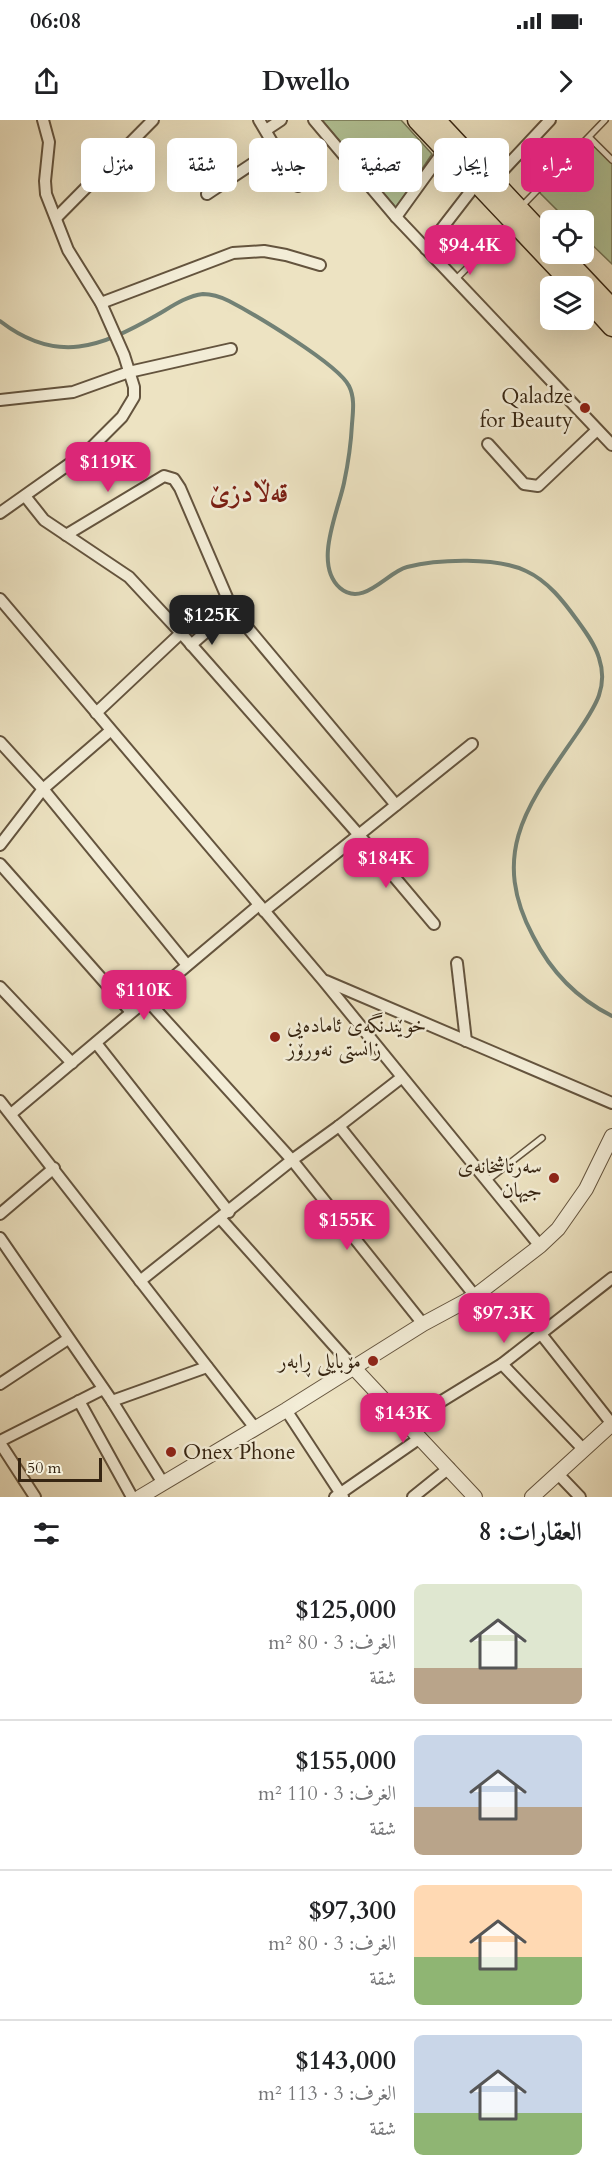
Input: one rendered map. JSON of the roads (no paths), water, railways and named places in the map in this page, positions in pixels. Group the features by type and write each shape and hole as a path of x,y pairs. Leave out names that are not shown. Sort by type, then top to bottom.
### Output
{"main road":[{"path":"428,122 443,138"},
{"path":"428,122 438,138"},
{"path":"494,192 565,276"},
{"path":"498,192 520,209 540,231"},
{"path":"569,264 611,320"},
{"path":"594,305 611,320"}],"street":[{"path":"56,218 153,120"},
{"path":"259,120 270,138"},
{"path":"266,130 281,120"},
{"path":"314,120 396,217 612,445"},
{"path":"509,159 550,120"},
{"path":"0,513 89,450 122,417 134,397 134,387 124,355 101,303 69,250 45,188 49,142 44,121"},
{"path":"396,217 434,164"},
{"path":"207,194 249,166"},
{"path":"426,249 476,192"},
{"path":"101,303 233,253 264,251 286,255 320,266"},
{"path":"0,400 73,392 129,372 231,350"},
{"path":"488,444 524,484 538,486 597,430"},
{"path":"66,535 164,476 174,479 180,488 232,609 396,805"},
{"path":"25,496 44,520 129,577 359,835 434,924"},
{"path":"0,599 323,980 540,1246"},
{"path":"191,645 232,609"},
{"path":"96,713 181,633"},
{"path":"0,845 43,789 110,731"},
{"path":"0,742 43,789 187,965"},
{"path":"11,1114 187,965 359,835 472,744"},
{"path":"0,864 131,1012"},
{"path":"457,963 466,1041"},
{"path":"323,980 612,1103"},
{"path":"0,987 72,1063"},
{"path":"147,1000 292,1160 423,1324"},
{"path":"96,1043 224,1215 354,1368 476,1497"},
{"path":"140,1281 292,1160 401,1078"},
{"path":"0,1101 255,1428"},
{"path":"339,1126 475,1296"},
{"path":"141,1497 423,1324 475,1296 540,1246 558,1229 598,1167 612,1136"},
{"path":"0,1214 54,1168"},
{"path":"0,1238 112,1401 163,1483"},
{"path":"406,1423 502,1364 612,1278"},
{"path":"532,1497 612,1424 541,1334"},
{"path":"1,1381 68,1339"},
{"path":"502,1364 584,1450"},
{"path":"112,1401 207,1367"},
{"path":"35,1497 0,1442 103,1389"},
{"path":"79,1401 132,1497"},
{"path":"286,1410 339,1496 420,1438"},
{"path":"413,1497 448,1468"},
{"path":"558,1474 580,1497"}],"lane":[{"path":"590,138 605,120"},
{"path":"594,142 612,160"},
{"path":"520,209 537,192"},
{"path":"455,280 472,263"},
{"path":"488,1180 542,1138"}],"waterway":[{"path":"0,321 21,335 41,343 60,347 79,346 98,343 117,336 179,302 197,295 210,295 229,301 313,353 342,377 351,391 353,409 349,454 328,552 328,566 332,578 340,588 357,594 375,587 407,567 435,562 484,561 514,566 526,571 541,580 561,599 595,648 602,669 601,688 589,715 544,781 531,805 521,828 515,853 514,878 520,906 533,936 548,961 576,992 612,1016"}],"place":[{"name":"Qaladze for Beauty","path":"585,408"},
{"name":"خوێندنگەی ئامادەیی زانستی نەورۆز","path":"275,1037"},
{"name":"سەرتاشخانەی جیهان","path":"554,1178"},
{"name":"مۆبایلی ڕابەر","path":"373,1361"},
{"name":"Onex Phone","path":"171,1452"}],"district":[{"name":"قەڵادزێ","path":"249,493"}]}
